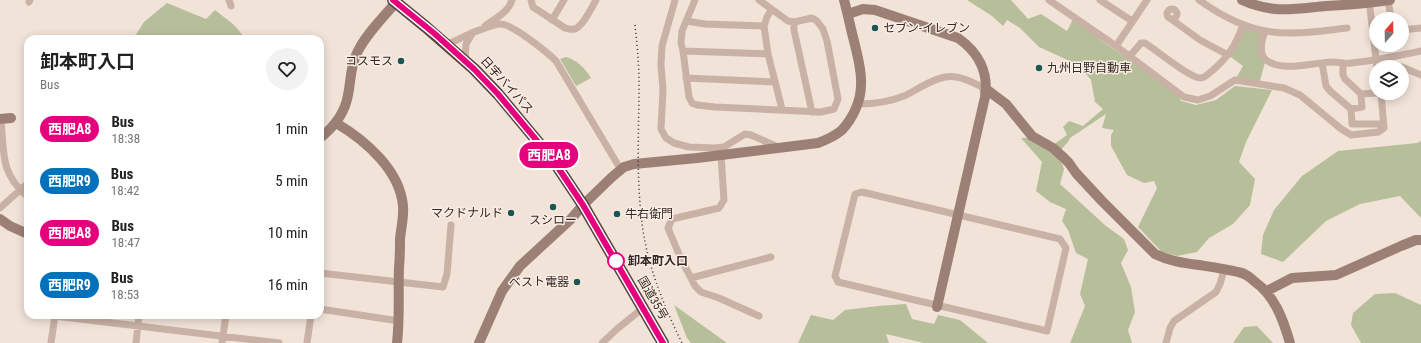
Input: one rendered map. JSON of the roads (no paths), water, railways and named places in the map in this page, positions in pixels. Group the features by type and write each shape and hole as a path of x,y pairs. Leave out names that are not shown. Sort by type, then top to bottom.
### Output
{"highway":[{"name":"日宇バイパス","path":"394,1 446,44 498,94 553,160 583,205"},
{"name":"国道35号","path":"583,205 663,343"}],"street":[{"path":"446,44 457,41 480,30 504,13 510,7 512,0"},
{"path":"531,0 533,7 565,28 574,30 581,24 596,0"},
{"path":"552,20 564,0"},
{"path":"675,0 662,46 661,65 663,90 661,129 666,138 674,143 689,147 715,148 724,146 745,134 751,135 780,148"},
{"path":"695,0 682,32 681,43 684,51 689,97 692,103 697,105 812,112 828,112 834,110 838,99 827,41 817,20 812,18 794,22 788,21 759,0"},
{"path":"479,343 502,291 520,266 624,167 634,164 818,143 830,138 842,130 858,104 861,94 859,64 844,0"},
{"path":"1049,0 1130,56 1184,97 1198,100 1210,96 1234,80 1284,88 1300,95 1340,128 1351,135 1378,132 1384,128 1381,100"},
{"path":"1100,0 1132,21"},
{"path":"1116,46 1147,0"},
{"path":"1199,0 1224,16 1244,25 1265,31 1288,34 1347,28"},
{"path":"1242,0 1264,7 1290,11 1369,1 1389,0 1390,12"},
{"path":"324,134 336,123 347,100 352,68 358,52 364,41 394,1"},
{"path":"1369,1 1376,60"},
{"path":"848,14 863,9 875,10 958,38 979,58 985,79 986,93 937,306"},
{"path":"771,10 767,16 764,26 768,54 782,109"},
{"path":"1171,19 1200,40 1228,55"},
{"path":"686,21 705,24 764,26"},
{"path":"794,22 794,30 812,112"},
{"path":"480,30 500,24 506,24 541,48 556,61 621,170"},
{"path":"1130,56 1137,46 1141,43 1145,43 1178,66 1200,78 1206,76 1224,60 1238,40 1244,25"},
{"path":"1409,29 1421,28"},
{"path":"1265,31 1261,48 1262,55 1273,64 1302,66 1334,62 1369,64"},
{"path":"465,61 466,44 472,34"},
{"path":"684,51 768,54"},
{"path":"1386,60 1396,56 1421,51"},
{"path":"1396,56 1398,60"},
{"path":"1322,63 1326,86 1330,92 1351,109 1352,124 1383,124"},
{"path":"1343,63 1343,75 1345,79 1361,94 1362,107 1351,109"},
{"path":"1409,70 1421,75"},
{"path":"858,104 870,104 904,96 924,84 948,76 956,77 982,87 986,93 1006,104 1032,136 1053,148 1063,156 1070,163 1076,173 1102,201 1155,254 1164,259 1175,262 1240,272 1250,277 1267,292 1276,306 1290,343"},
{"path":"686,78 775,82"},
{"path":"1361,94 1369,94"},
{"path":"4,118 5,163 9,175 20,191 24,194"},
{"path":"336,123 367,144 389,170 401,192 403,207 400,239 399,321 397,343"},
{"path":"721,155 724,200 722,204 719,208 672,219 668,228 681,259 695,286 701,292 719,298 760,316"},
{"path":"0,208 24,187"},
{"path":"862,192 958,216 1060,239 1066,248 1047,331 838,282 835,276 855,194 862,192"},
{"path":"0,219 10,226 24,232"},
{"path":"324,273 443,287 447,274 451,225"},
{"path":"1267,292 1292,278 1336,275 1400,246 1416,240 1421,240"},
{"path":"691,278 771,257"},
{"path":"1166,343 1170,328 1174,321 1216,292 1224,270"},
{"path":"602,343 643,308"},
{"path":"324,311 399,321"},
{"path":"51,343 55,319"},
{"path":"80,319 137,326 223,340 279,343"},
{"path":"136,343 138,319"},
{"path":"223,340 226,319"},
{"path":"307,343 310,319"}],"railway":[{"path":"635,25 639,68 638,170 644,239 657,284 668,314 682,343"}],"place":[{"name":"セブン-イレブン","path":"875,28"},
{"name":"コスモス","path":"401,61"},
{"name":"九州日野自動車","path":"1039,68"},
{"name":"スシロー","path":"553,207"},
{"name":"マクドナルド","path":"511,213"},
{"name":"牛右衛門","path":"617,214"},
{"name":"卸本町入口","path":"616,261"},
{"name":"ベスト電器","path":"577,282"}]}
